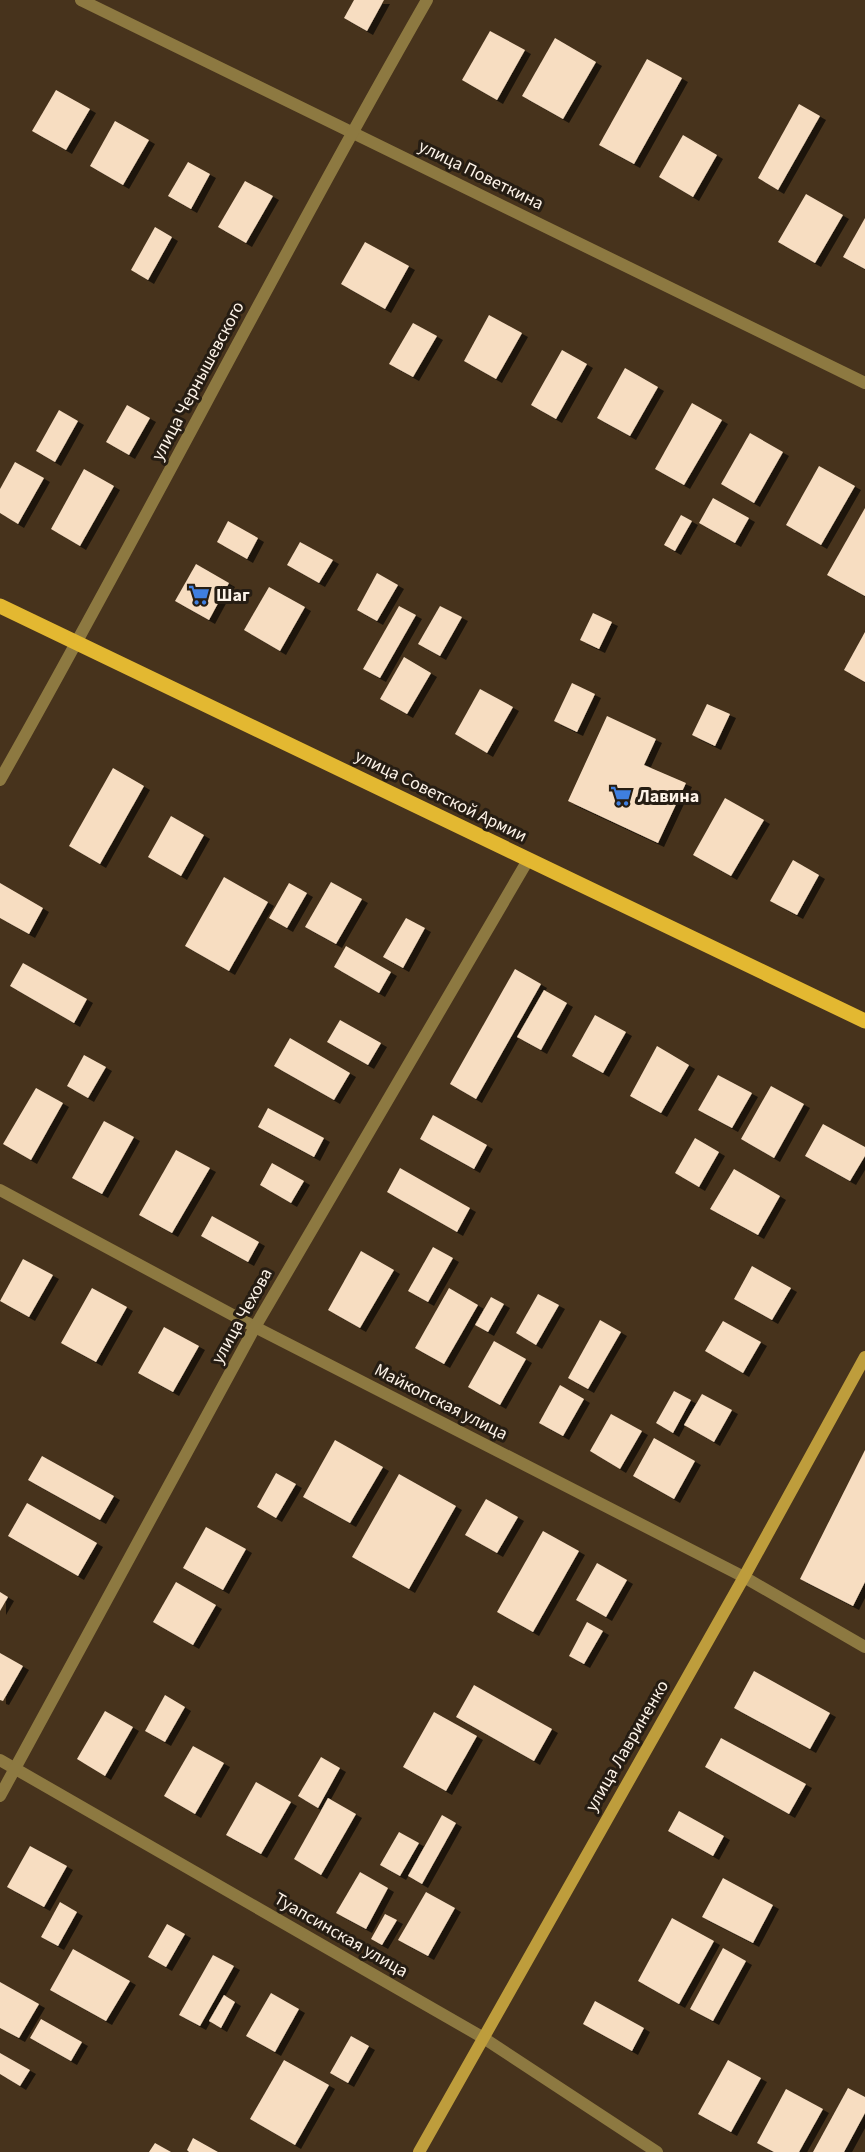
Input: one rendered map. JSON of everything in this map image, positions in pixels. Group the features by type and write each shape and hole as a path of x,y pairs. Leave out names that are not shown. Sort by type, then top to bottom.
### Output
{"main road":[{"name":"улица Советской Армии","path":"0,606 865,1021"},
{"name":"улица Лавриненко","path":"418,2152 744,1577 865,1357"}],"street":[{"name":"улица Поветкина","path":"81,0 865,383"},
{"name":"улица Чернышевского","path":"0,780 77,643 352,132 428,0"},
{"name":"улица Чехова","path":"0,1796 255,1327 528,860"},
{"name":"Майкопская улица","path":"0,1190 255,1327 744,1577 865,1647"},
{"name":"Туапсинская улица","path":"0,1760 482,2037 657,2152"}],"building":[{"path":"354,0 384,0 367,31 344,18"},
{"path":"490,31 525,50 497,100 462,80"},
{"path":"555,38 596,62 563,119 522,96"},
{"path":"647,59 682,78 634,164 599,145"},
{"path":"56,90 90,109 66,150 32,131"},
{"path":"799,104 820,116 778,190 758,178"},
{"path":"115,121 149,140 123,185 90,166"},
{"path":"683,135 717,155 693,197 659,177"},
{"path":"188,162 210,174 191,209 168,196"},
{"path":"245,181 273,196 246,243 218,227"},
{"path":"806,194 843,215 815,263 778,242"},
{"path":"865,218 865,269 843,257"},
{"path":"155,227 172,237 148,280 131,270"},
{"path":"365,242 409,266 385,309 341,284"},
{"path":"489,315 522,333 496,379 464,361"},
{"path":"413,323 437,336 413,377 389,364"},
{"path":"562,350 587,364 556,419 531,405"},
{"path":"625,368 658,387 630,436 597,418"},
{"path":"692,403 722,420 684,485 655,469"},
{"path":"127,405 150,418 129,455 106,442"},
{"path":"59,410 78,421 55,462 36,451"},
{"path":"750,433 783,452 754,503 721,484"},
{"path":"15,462 44,478 18,524 0,513 0,489"},
{"path":"819,466 855,486 821,545 786,525"},
{"path":"84,469 114,486 80,546 51,529"},
{"path":"713,498 749,518 735,543 699,523"},
{"path":"865,508 865,596 827,575"},
{"path":"681,515 692,521 675,551 664,545"},
{"path":"228,521 258,538 247,559 217,542"},
{"path":"300,542 333,560 319,583 287,565"},
{"path":"196,564 229,583 209,620 175,601"},
{"path":"377,573 398,585 377,621 357,610"},
{"path":"269,587 305,607 280,651 244,630"},
{"path":"399,606 416,615 380,678 363,669"},
{"path":"440,606 462,617 440,656 418,644"},
{"path":"593,613 612,622 599,649 580,640"},
{"path":"865,632 865,682 844,670"},
{"path":"404,657 431,673 407,714 380,699"},
{"path":"572,683 595,694 577,732 554,721"},
{"path":"480,689 513,707 487,753 455,734"},
{"path":"707,704 730,714 715,746 692,735"},
{"path":"607,716 656,739 644,765 686,783 658,843 568,801"},
{"path":"113,768 144,786 100,864 69,846"},
{"path":"725,798 764,820 731,876 693,855"},
{"path":"171,816 204,835 181,876 148,857"},
{"path":"793,860 819,875 797,915 770,901"},
{"path":"224,877 268,902 229,971 185,946"},
{"path":"331,882 362,899 336,944 305,927"},
{"path":"0,883 43,908 29,934 0,918"},
{"path":"289,883 307,893 287,928 269,918"},
{"path":"406,918 425,928 403,968 383,957"},
{"path":"346,946 391,972 379,993 334,967"},
{"path":"23,963 87,999 74,1023 10,986"},
{"path":"515,969 541,984 476,1099 450,1084"},
{"path":"544,990 567,1003 541,1050 517,1037"},
{"path":"595,1015 626,1032 603,1073 572,1056"},
{"path":"340,1020 381,1043 368,1065 327,1042"},
{"path":"290,1038 350,1073 334,1100 274,1066"},
{"path":"657,1046 689,1065 661,1113 630,1096"},
{"path":"84,1055 106,1067 88,1098 67,1086"},
{"path":"718,1075 752,1093 732,1128 698,1110"},
{"path":"771,1086 804,1104 774,1158 741,1139"},
{"path":"36,1088 63,1103 31,1160 3,1144"},
{"path":"268,1108 324,1138 314,1157 258,1127"},
{"path":"433,1115 487,1145 474,1169 420,1139"},
{"path":"104,1121 134,1137 102,1194 72,1178"},
{"path":"823,1124 865,1147 865,1156 850,1181 805,1156"},
{"path":"695,1138 719,1152 699,1187 675,1173"},
{"path":"176,1150 210,1168 172,1233 139,1215"},
{"path":"272,1163 304,1181 291,1203 260,1185"},
{"path":"400,1168 470,1208 457,1232 387,1192"},
{"path":"734,1169 780,1196 758,1235 710,1209"},
{"path":"212,1216 259,1242 248,1262 201,1236"},
{"path":"433,1247 453,1258 428,1302 408,1291"},
{"path":"361,1251 394,1270 360,1328 328,1310"},
{"path":"23,1259 53,1275 29,1317 0,1301"},
{"path":"752,1266 791,1288 772,1320 734,1299"},
{"path":"92,1288 127,1307 96,1362 61,1343"},
{"path":"449,1288 478,1305 444,1364 415,1348"},
{"path":"538,1294 559,1305 536,1345 516,1333"},
{"path":"491,1297 504,1304 488,1332 475,1325"},
{"path":"600,1320 621,1332 588,1389 568,1378"},
{"path":"723,1321 761,1342 743,1373 705,1351"},
{"path":"164,1327 199,1346 173,1392 138,1373"},
{"path":"494,1341 526,1359 500,1405 468,1387"},
{"path":"560,1385 584,1399 563,1436 539,1423"},
{"path":"674,1391 691,1400 673,1433 656,1423"},
{"path":"702,1394 732,1410 714,1442 684,1425"},
{"path":"611,1414 642,1431 620,1469 590,1451"},
{"path":"654,1438 695,1461 674,1499 633,1476"},
{"path":"335,1440 383,1467 350,1523 303,1497"},
{"path":"865,1450 865,1582 853,1606 800,1579"},
{"path":"42,1456 114,1496 100,1520 28,1480"},
{"path":"276,1473 296,1484 276,1518 257,1507"},
{"path":"399,1474 456,1506 409,1589 352,1557"},
{"path":"486,1499 518,1517 497,1553 465,1535"},
{"path":"27,1503 97,1543 78,1576 8,1536"},
{"path":"206,1527 246,1549 223,1590 183,1568"},
{"path":"543,1531 579,1551 533,1632 497,1612"},
{"path":"597,1563 627,1580 606,1617 576,1600"},
{"path":"176,1582 216,1605 193,1645 153,1622"},
{"path":"0,1592 8,1597 0,1611"},
{"path":"587,1622 603,1631 584,1664 569,1656"},
{"path":"0,1653 23,1666 3,1701 0,1700"},
{"path":"754,1671 830,1713 810,1749 734,1708"},
{"path":"474,1685 552,1729 534,1761 456,1717"},
{"path":"165,1695 185,1707 165,1742 145,1731"},
{"path":"105,1711 133,1727 105,1776 77,1759"},
{"path":"434,1712 477,1736 446,1791 403,1767"},
{"path":"721,1738 806,1784 789,1814 705,1767"},
{"path":"193,1746 224,1763 195,1814 164,1796"},
{"path":"321,1757 340,1768 318,1808 298,1796"},
{"path":"256,1782 291,1802 261,1854 226,1835"},
{"path":"328,1798 356,1814 321,1875 294,1859"},
{"path":"679,1811 724,1836 713,1856 668,1831"},
{"path":"442,1815 456,1823 422,1884 408,1876"},
{"path":"399,1832 419,1843 400,1876 380,1865"},
{"path":"30,1846 67,1866 44,1907 7,1887"},
{"path":"360,1872 388,1888 366,1929 336,1913"},
{"path":"723,1878 773,1905 753,1943 702,1917"},
{"path":"426,1892 455,1908 428,1956 398,1940"},
{"path":"60,1902 77,1912 58,1946 41,1937"},
{"path":"385,1914 397,1920 382,1945 371,1939"},
{"path":"672,1918 714,1941 679,2004 638,1981"},
{"path":"167,1924 185,1934 166,1967 148,1957"},
{"path":"723,1948 746,1961 713,2021 690,2009"},
{"path":"73,1949 130,1981 106,2021 50,1990"},
{"path":"213,1955 234,1966 200,2026 179,2015"},
{"path":"0,1982 39,2004 19,2038 0,2028"},
{"path":"271,1993 299,2009 275,2052 246,2036"},
{"path":"224,1995 235,2002 221,2028 209,2021"},
{"path":"595,2001 644,2028 632,2051 583,2024"},
{"path":"41,2019 82,2042 71,2061 30,2038"},
{"path":"351,2036 369,2046 348,2083 330,2073"},
{"path":"0,2053 30,2070 20,2086 0,2074"},
{"path":"284,2060 329,2085 295,2145 250,2119"},
{"path":"728,2060 761,2078 731,2132 698,2114"},
{"path":"848,2088 865,2097 865,2113 844,2152 813,2152"},
{"path":"786,2089 823,2109 799,2152 774,2152 757,2143"},
{"path":"193,2138 218,2152 189,2152 187,2150"},
{"path":"155,2143 171,2152 149,2152"}],"place":[{"name":"Шаг","path":"199,595"},
{"name":"Лавина","path":"621,796"}]}
